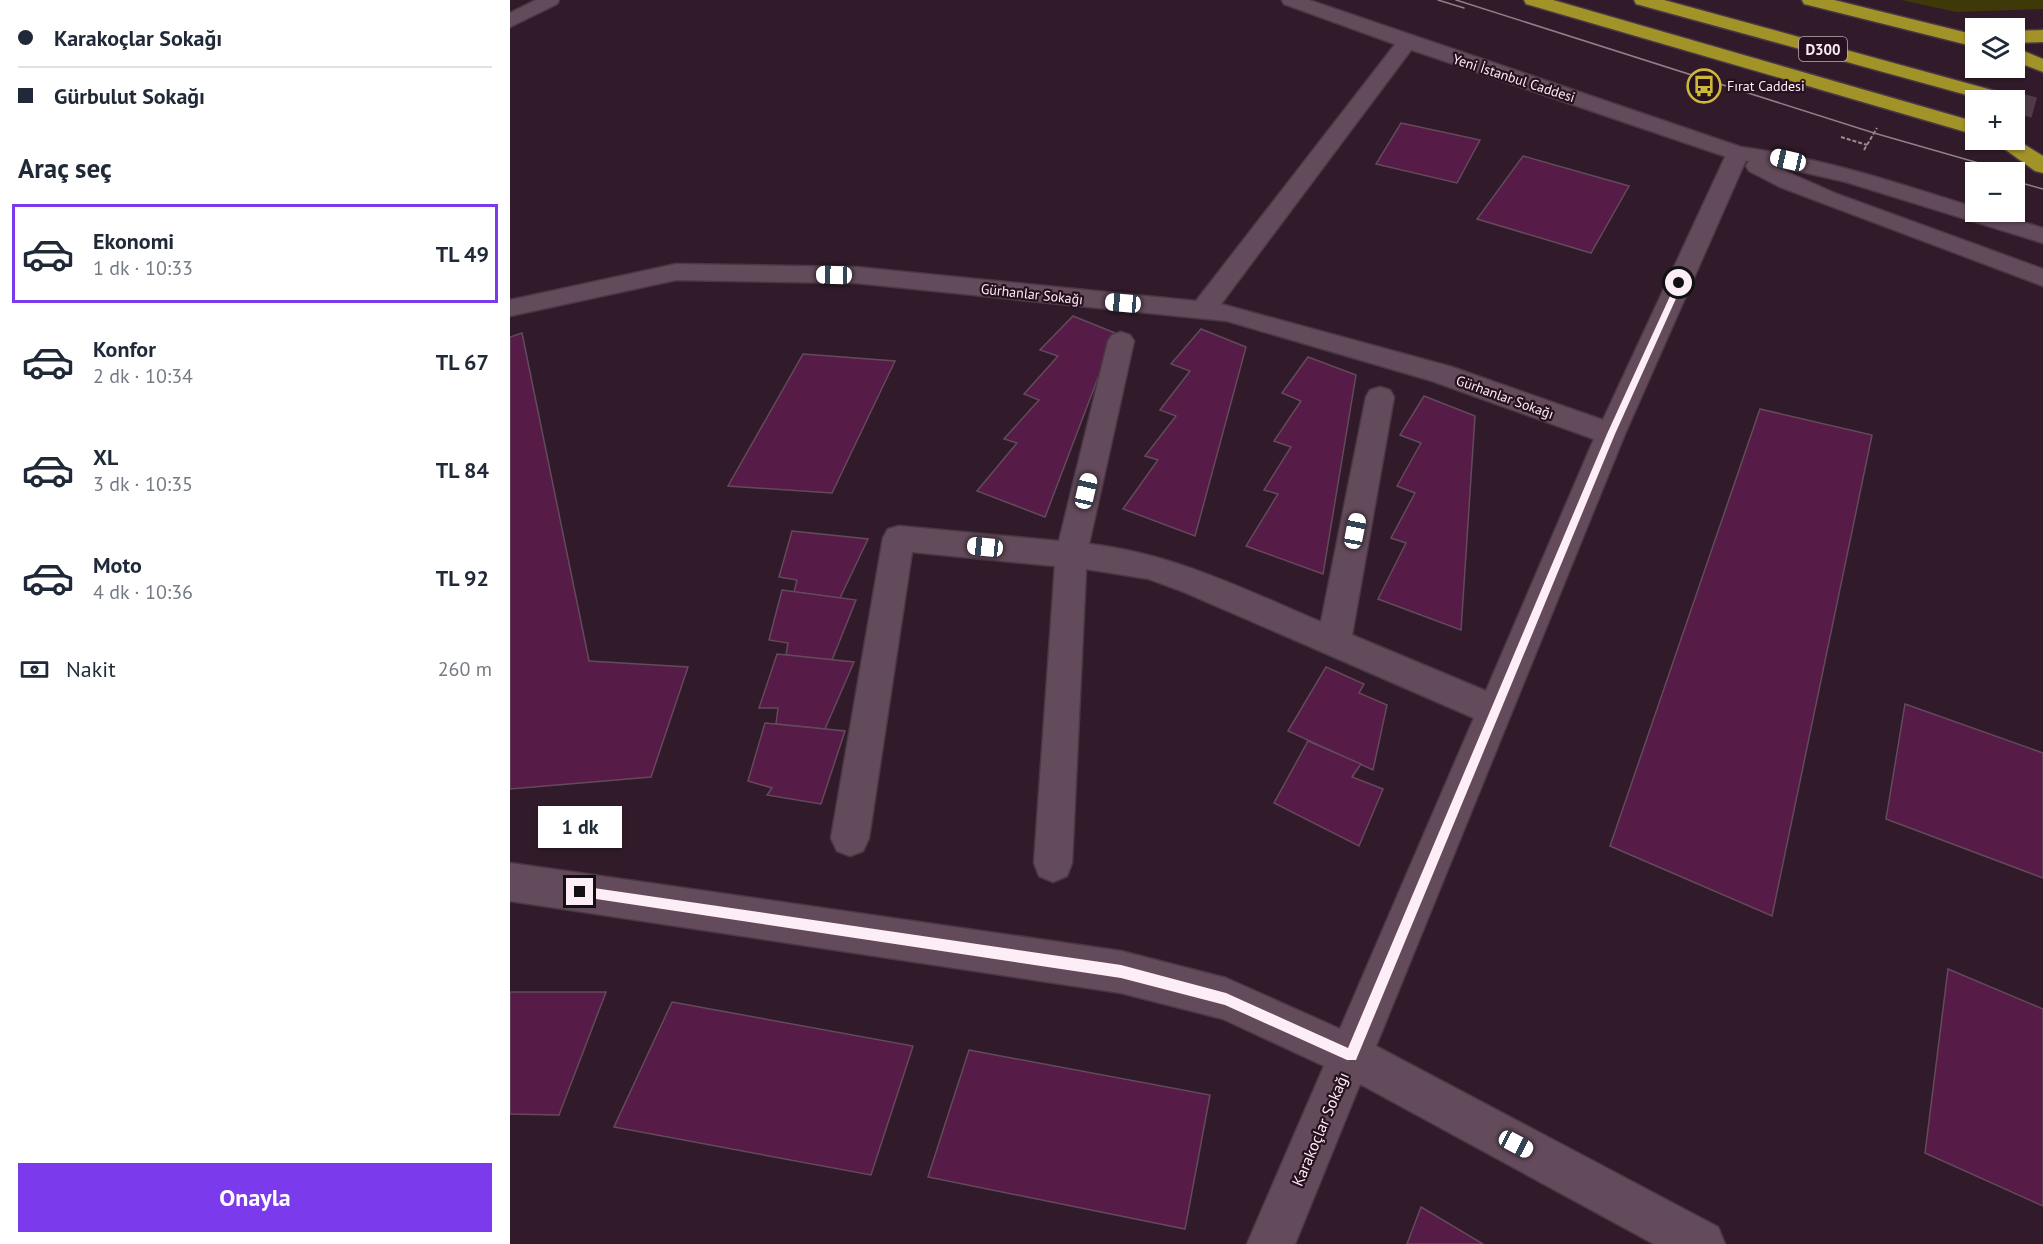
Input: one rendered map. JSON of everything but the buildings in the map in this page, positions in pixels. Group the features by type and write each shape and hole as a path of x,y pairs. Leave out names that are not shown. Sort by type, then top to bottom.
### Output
{"highway":[{"name":"D300","path":"1533,0 1965,126"},
{"name":"D300","path":"1643,0 1970,90"},
{"name":"D300","path":"1708,0 1901,51"},
{"path":"1811,0 1965,37"},
{"path":"2025,37 2043,36"},
{"path":"2025,54 2043,58"},
{"path":"2025,57 2043,66"},
{"path":"2025,138 2040,141"},
{"path":"2025,140 2040,141"},
{"path":"2018,150 2043,166"}],"street":[{"path":"510,21 550,0"},
{"name":"Yeni İstanbul Caddesi","path":"1291,0 1407,42 1738,153 1774,157 1848,176 2043,237"},
{"path":"1202,311 1407,42"},
{"name":"Yeni İstanbul Caddesi","path":"1738,153 1788,183 2043,278"},
{"name":"Karakoçlar Sokağı","path":"1271,1244 1611,434 1738,153"},
{"name":"Gürhanlar Sokağı","path":"510,308 676,272 856,275 1228,313 1442,374 1611,434"},
{"path":"1053,863 1071,556 1121,341"},
{"path":"1334,643 1380,397"},
{"path":"850,838 899,538 1151,567 1195,583 1496,711"},
{"path":"510,882 1121,972 1226,999 1351,1056 1701,1244"}],"path":[{"path":"1848,176 1878,126 1870,123"},
{"path":"1841,137 1867,145"}],"shaded area":[{"path":"1901,0 2043,0 2043,9 1956,12"}],"tunnel":[{"path":"2025,105 2043,110"}],"tram line":[{"path":"1438,0 1464,8"},
{"path":"1456,0 1874,133 1975,162"},
{"path":"2025,184 2043,189"}],"place":[{"name":"Fırat Caddesi","path":"1704,86"}],"route":[{"path":"580,892 1121,972 1226,999 1351,1056 1611,434 1679,283"}]}
